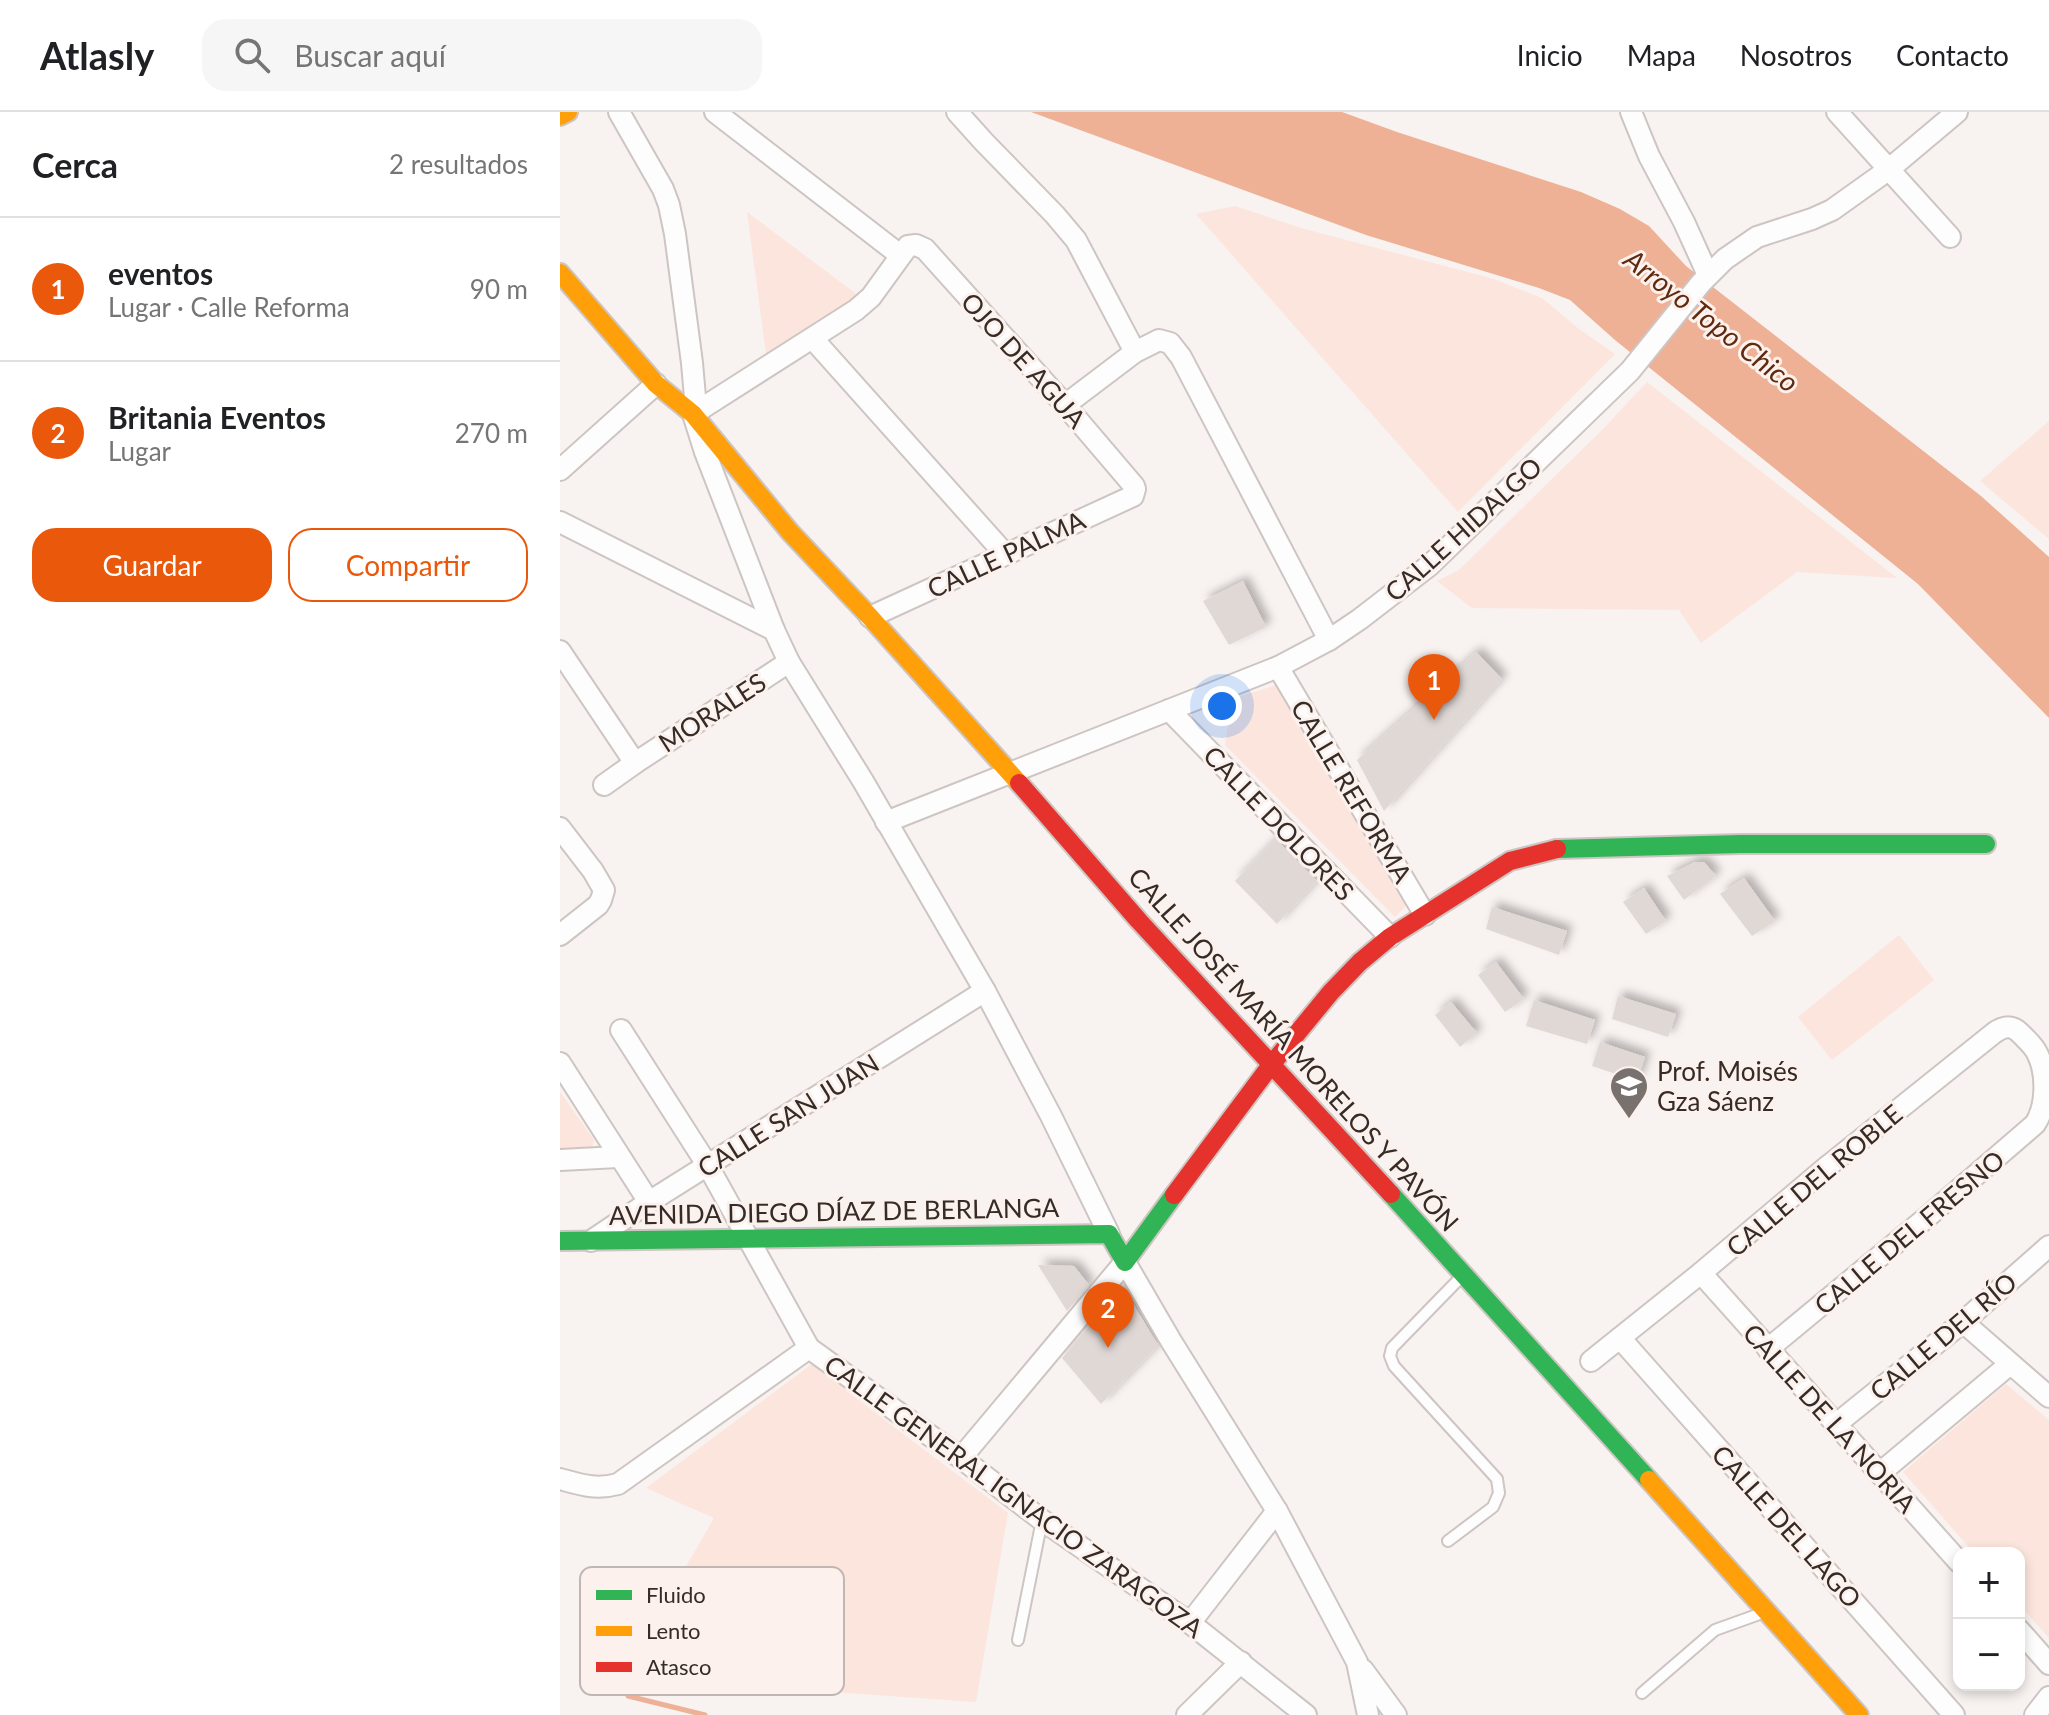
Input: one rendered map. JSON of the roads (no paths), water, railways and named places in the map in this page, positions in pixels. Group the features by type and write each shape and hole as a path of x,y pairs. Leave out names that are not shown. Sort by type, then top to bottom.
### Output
{"street":[{"path":"560,116 568,112"},
{"path":"619,112 669,205 692,363 693,414 705,452 789,662 863,781 985,991 1125,1262 1277,1511 1357,1662 1396,1715"},
{"name":"OJO DE AGUA","path":"715,112 904,250 916,245 925,249 1134,486"},
{"path":"957,112 1076,240 1135,352"},
{"path":"1631,112 1649,156 1684,222 1704,279"},
{"path":"1837,112 1950,237"},
{"name":"CALLE HIDALGO","path":"886,822 1278,667 1329,640 1430,565 1630,371 1704,279 1725,259 1757,237 1832,210 1888,170 1957,112"},
{"path":"693,414 856,310 871,297 904,250"},
{"name":"CALLE JOSÉ MARÍA MORELOS Y PAVÓN","path":"561,277 656,384 693,414 790,532 1010,772 1139,921 1465,1274 1859,1715"},
{"path":"813,339 1005,554"},
{"path":"1065,405 1135,352 1159,340 1170,343 1181,357 1329,640"},
{"path":"560,470 656,384"},
{"name":"CALLE PALMA","path":"870,617 1133,496 1134,486"},
{"path":"560,522 774,630"},
{"path":"560,651 635,763"},
{"name":"MORALES","path":"604,785 789,662"},
{"name":"CALLE REFORMA","path":"1278,667 1425,915"},
{"name":"CALLE DOLORES","path":"1169,710 1390,937"},
{"path":"560,828 604,890 598,905 560,935"},
{"path":"961,1458 1125,1262 1271,1065 1331,992 1390,937 1510,861 1556,849 1740,844 1986,844"},
{"name":"CALLE SAN JUAN","path":"591,1241 985,991"},
{"name":"CALLE DEL ROBLE","path":"1591,1361 2000,1028 2009,1026 2018,1031 2039,1056 2043,1080 2042,1108"},
{"name":"CALLE GENERAL IGNACIO ZARAGOZA","path":"621,1030 708,1166 809,1348 1042,1520 1190,1623 1306,1715"},
{"path":"560,1063 649,1202"},
{"name":"CALLE DEL FRESNO","path":"1768,1349 2013,1145 2035,1124 2042,1108"},
{"path":"560,1160 618,1157"},
{"name":"AVENIDA DIEGO DÍAZ DE BERLANGA","path":"560,1241 1109,1234"},
{"name":"CALLE DEL RÍO","path":"1835,1425 2044,1259"},
{"name":"CALLE DE LA NORIA","path":"1701,1273 1953,1555"},
{"path":"1963,1322 2049,1397"},
{"name":"CALLE DEL LAGO","path":"1620,1338 1954,1715"},
{"path":"560,1479 603,1488 618,1484 809,1348"},
{"path":"1880,1473 2010,1364"},
{"path":"1190,1623 1277,1511"},
{"path":"2025,1637 2049,1664"},
{"path":"1187,1715 1241,1662"},
{"path":"1357,1662 1368,1715"},
{"path":"2035,1715 2049,1697"}],"lane":[{"path":"1448,1541 1493,1507 1499,1493 1497,1479 1394,1366 1390,1356 1392,1348 1465,1274"},
{"path":"1018,1640 1042,1520"},
{"path":"1642,1693 1715,1630 1767,1612"}],"water":[{"name":"Arroyo Topo Chico","path":"1031,112 1342,112 1581,192 1649,226 1686,266 1981,496 2049,557 2049,718 1918,584 1615,340 1570,300 1366,235"}],"waterway":[{"path":"628,1696 705,1715"}],"place":[{"name":"eventos","path":"1434,720"},
{"name":"Prof. Moisés Gza Sáenz","path":"1629,1120"},
{"name":"Britania Eventos","path":"1108,1348"}]}
